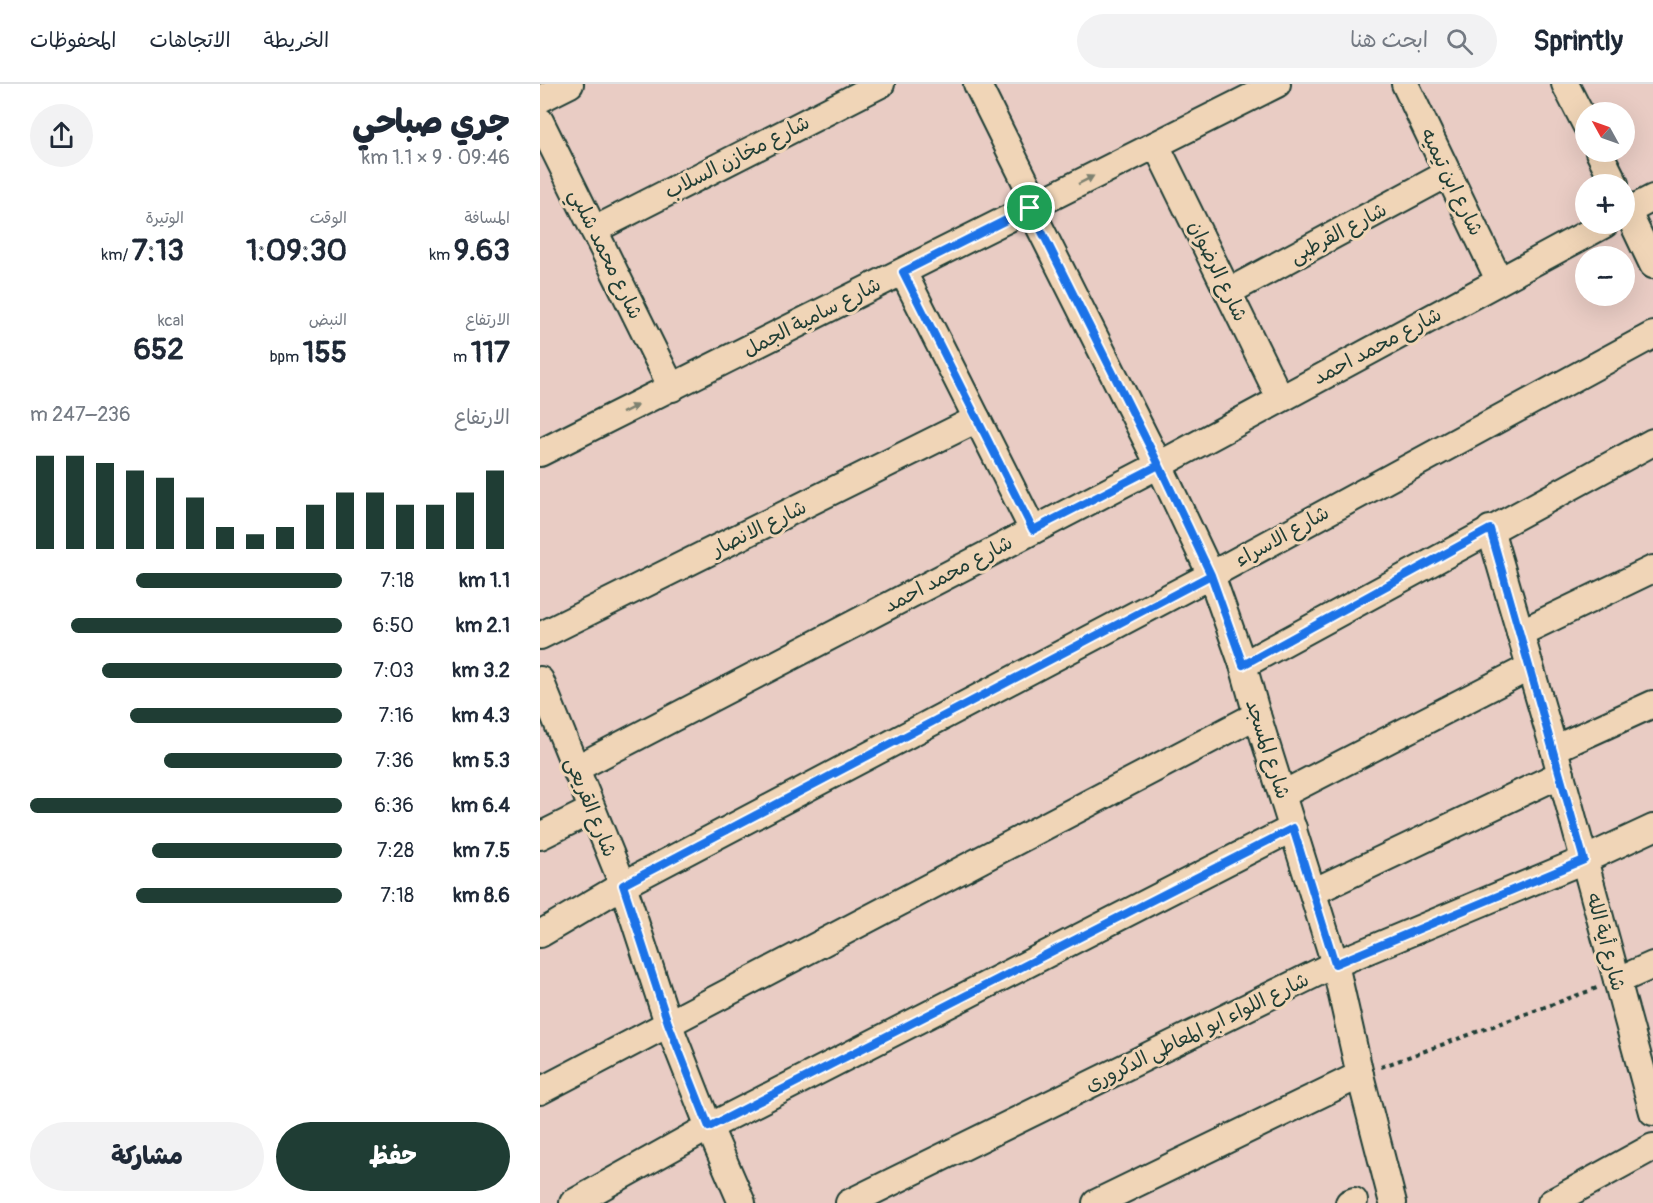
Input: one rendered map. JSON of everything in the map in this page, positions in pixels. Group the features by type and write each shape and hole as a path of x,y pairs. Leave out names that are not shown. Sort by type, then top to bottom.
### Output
{"street":[{"path":"540,99 570,84"},
{"name":"شارع مخازن السلاب","path":"594,230 880,84"},
{"name":"شارع المسجد","path":"977,84 1211,575 1243,665 1335,964 1360,1075 1393,1203"},
{"name":"شارع سامية الجمل","path":"540,453 1277,84"},
{"name":"شارع ابن تيميه","path":"1405,84 1499,280"},
{"path":"1565,84 1575,104"},
{"name":"شارع محمد شلبي","path":"540,121 672,388"},
{"name":"شارع الرضوان","path":"1156,145 1280,398"},
{"name":"شارع القرطبى","path":"1228,292 1448,174"},
{"path":"1635,205 1653,198"},
{"path":"1635,228 1653,265"},
{"name":"شارع محمد احمد","path":"575,769 1159,465 1586,234"},
{"path":"903,272 1033,530"},
{"name":"شارع الاسراء","path":"540,934 623,885 1211,575 1653,335"},
{"name":"شارع الانصار","path":"540,636 978,419"},
{"path":"540,439 575,426 604,422"},
{"path":"1243,665 1653,442"},
{"name":"شارع أية الله","path":"1490,529 1651,1095"},
{"path":"1520,633 1653,569"},
{"path":"1282,794 1530,667"},
{"name":"شارع القريعى","path":"540,680 546,713 575,769 623,885 668,1023 742,1203"},
{"path":"1554,749 1653,704"},
{"path":"540,1091 1257,715"},
{"path":"1313,892 1561,774"},
{"path":"540,836 592,810"},
{"path":"573,1203 709,1127 1293,828"},
{"name":"شارع اللواء ابو المعاطى الدكرورى","path":"849,1203 1335,964 1584,860 1653,828"},
{"path":"1617,981 1653,965"},
{"path":"1096,1203 1360,1075"},
{"path":"1551,1203 1653,1147"}],"path":[{"path":"1360,1075 1617,981"}],"route":[{"path":"1030,208 903,272 1033,530 1159,465 1185,520 1211,575 1243,665 1490,529 1584,860 1335,964 1293,828 709,1127 668,1023 623,885 1211,575 1159,465 1030,208"}]}
